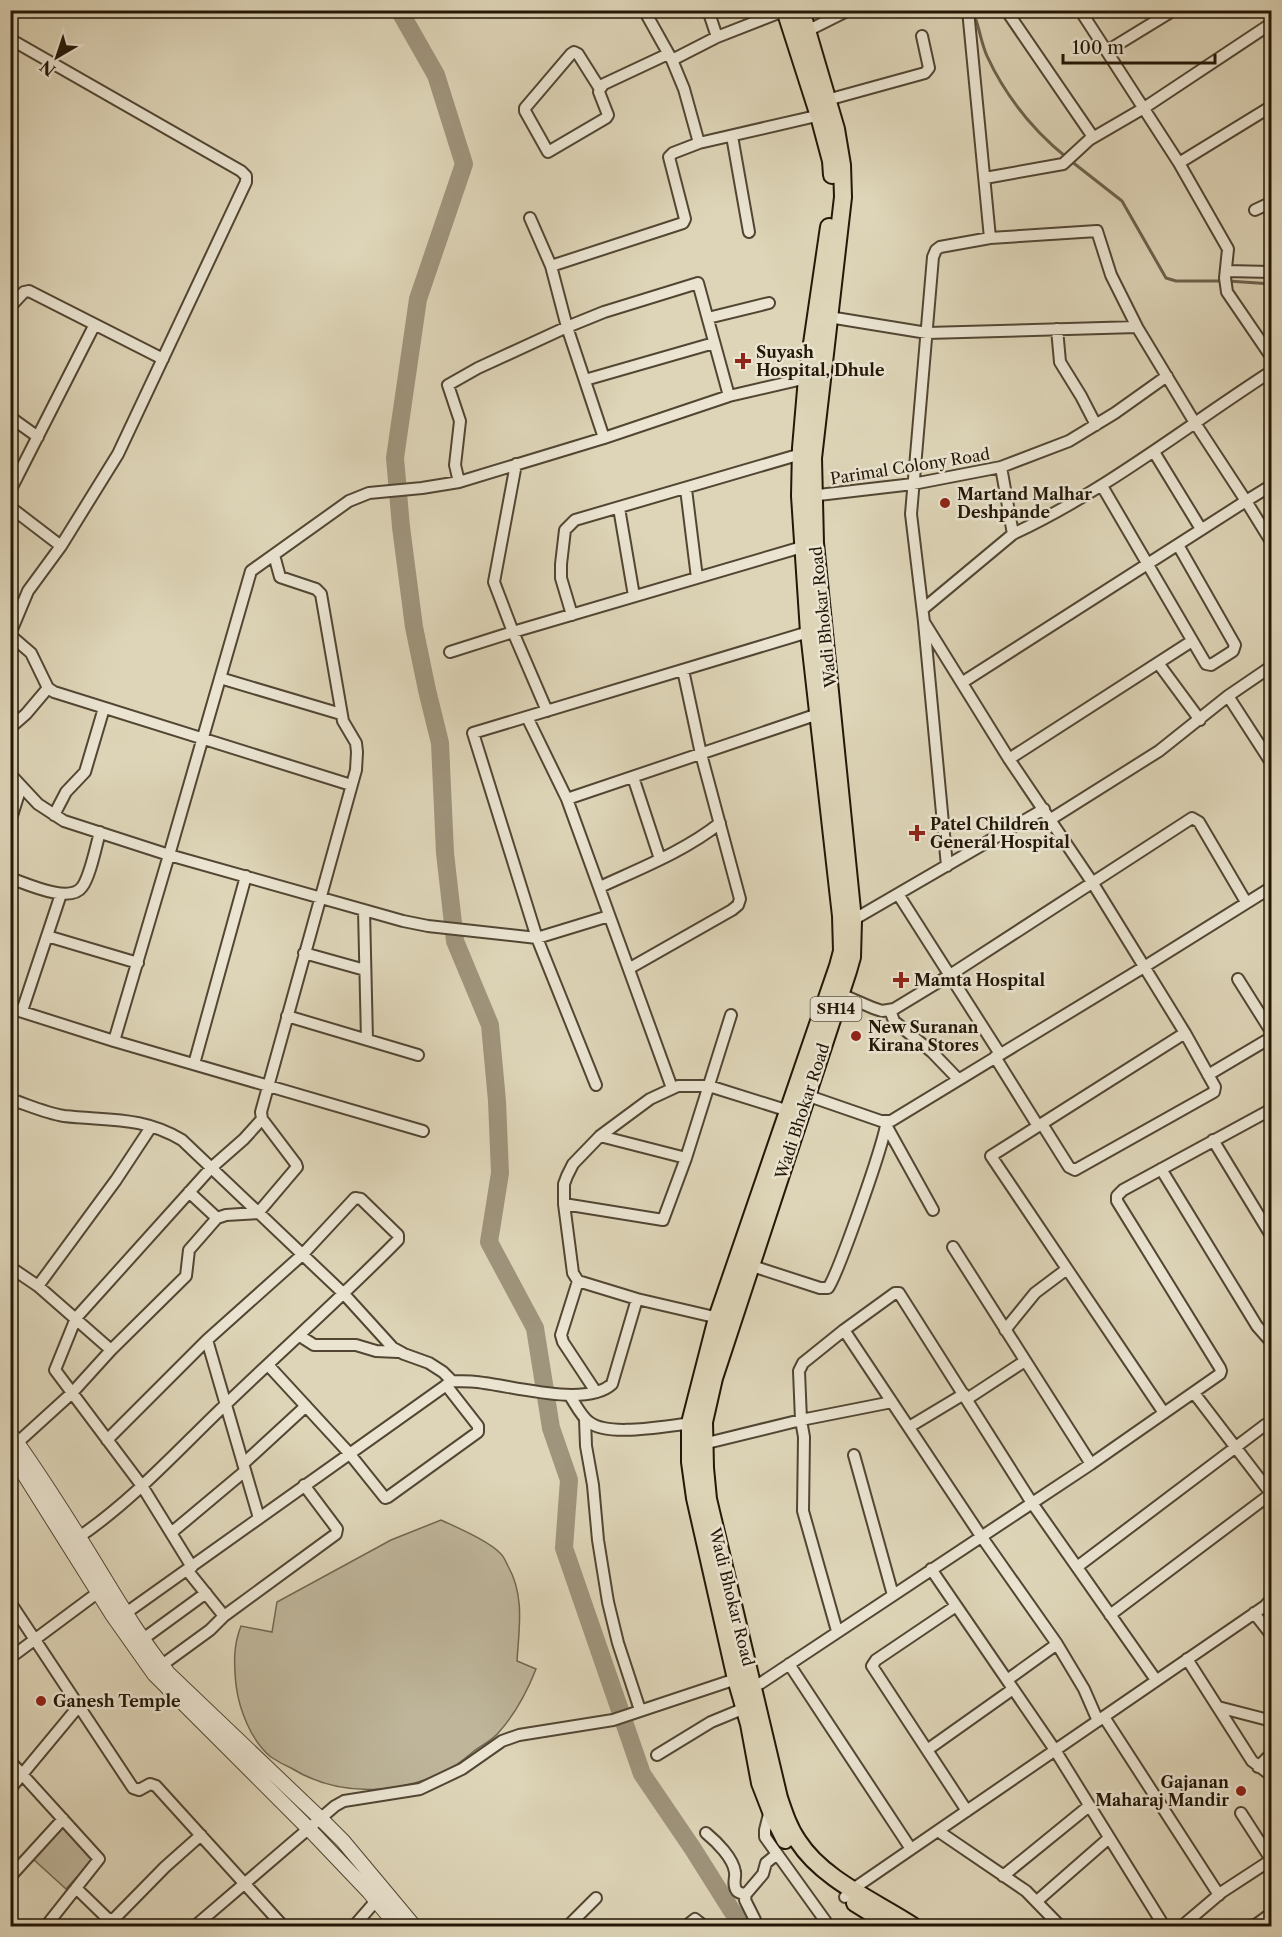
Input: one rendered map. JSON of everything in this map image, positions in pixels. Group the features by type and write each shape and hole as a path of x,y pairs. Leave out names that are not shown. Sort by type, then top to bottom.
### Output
{"main road":[{"name":"Wadi Bhokar Road","path":"801,10 826,110 832,200 807,378 801,454 825,711 853,920 852,957 835,992 725,1319 697,1423 690,1462 695,1498 787,1821 798,1841 813,1860 849,1893 892,1926"},
{"name":"Wadi Bhokar Road","path":"786,11 836,129 842,165 843,197 813,458 806,496"},
{"name":"Wadi Bhokar Road","path":"825,711 842,929 842,951 835,992"},
{"name":"Wadi Bhokar Road","path":"697,1423 703,1444 708,1499 747,1680 745,1708 760,1783 770,1810 786,1843 803,1864 849,1893 913,1926"}],"street":[{"path":"644,10 670,57 684,89 699,143"},
{"path":"708,10 717,37"},
{"path":"807,31 849,10"},
{"path":"1006,10 1093,137"},
{"path":"1080,10 1179,163 1228,249 1227,292 1272,358"},
{"path":"1107,51 1174,10"},
{"path":"600,88 578,54 574,52 527,104 525,111 548,152 606,118 608,111 599,92 604,84 786,11"},
{"path":"968,15 990,238"},
{"path":"985,178 1063,164 1093,137 1144,108 1272,23"},
{"path":"551,266 683,223 685,219 669,157 673,153 699,143 826,110 925,73 928,68 922,36"},
{"path":"10,39 241,171 246,176 246,182 118,454 62,546 28,591 10,635 30,653 48,688 54,692 351,785"},
{"path":"1179,163 1272,105"},
{"path":"732,136 749,232"},
{"path":"1255,210 1272,202"},
{"path":"530,218 551,266 567,327 604,438"},
{"path":"947,866 923,609 910,514 933,257 936,250 940,247 990,238 1097,231 1111,275 1137,327 1272,543"},
{"path":"1226,274 1272,272"},
{"path":"459,482 455,465 460,421 448,386 478,368 604,312 698,283 729,396"},
{"path":"10,307 24,292 29,291 163,359"},
{"path":"708,318 769,303"},
{"path":"829,317 927,333 1137,327"},
{"path":"10,490 94,326"},
{"path":"1057,329 1060,362 1082,396 1096,425"},
{"path":"585,380 714,343"},
{"path":"923,609 1013,534 1051,516 1102,486 1272,371"},
{"name":"Parimal Colony Road","path":"806,496 913,484 1001,467 1070,441 1167,376"},
{"path":"114,1041 250,573 349,501 369,493 459,482 604,438 729,396 807,378"},
{"path":"10,417 38,437"},
{"path":"1154,452 1201,529"},
{"path":"572,615 561,578 561,564 566,530 575,520 801,454"},
{"path":"516,464 494,582 548,711"},
{"path":"1001,467 1013,534"},
{"path":"1102,486 1146,565 1208,666 1235,648 1235,645 1178,544"},
{"path":"963,682 1272,486"},
{"path":"686,489 697,578"},
{"path":"10,507 62,546"},
{"path":"619,508 634,596"},
{"path":"450,652 809,545"},
{"path":"13,1443 72,1393 111,1350 186,1276 189,1250 217,1218 226,1215 258,1213 297,1167 262,1119 261,1112 356,770 357,752 356,743 345,727 341,714 321,594 316,589 280,576 274,555"},
{"path":"10,597 21,606"},
{"path":"898,894 950,975 1040,1125 1069,1167 1075,1170 1214,1092 1215,1087 1185,1033 1092,882 1009,759 924,622"},
{"path":"596,1085 537,938 473,733 816,629"},
{"path":"1009,759 1192,641"},
{"path":"1158,663 1200,720"},
{"path":"1051,819 1159,751 1228,696 1272,666"},
{"path":"630,968 732,910 738,905 740,899 701,754 683,670"},
{"path":"220,678 341,714"},
{"path":"10,728 26,714 48,688"},
{"path":"1228,696 1272,764"},
{"path":"54,815 66,792 85,772 104,708"},
{"path":"567,800 825,711"},
{"path":"526,717 567,800 672,1088"},
{"path":"10,774 38,804 64,821 169,855 402,921 537,938 609,916"},
{"path":"633,777 660,859"},
{"path":"10,822 21,787"},
{"path":"853,920 1044,809"},
{"path":"835,992 873,1008 890,1010 950,975 1192,818 1199,822 1246,902"},
{"path":"600,887 660,859 720,823"},
{"path":"10,878 61,894 73,894 84,885 100,832"},
{"path":"194,1064 246,876"},
{"path":"744,1263 820,1288 828,1288 880,1152 887,1124 1144,968 1272,887"},
{"path":"22,1011 61,894"},
{"path":"364,910 367,1040"},
{"path":"47,936 138,963"},
{"path":"304,953 365,969"},
{"path":"1208,1075 1272,1035 1238,979"},
{"path":"10,1008 114,1041 423,1131"},
{"path":"890,1010 894,1021 920,1041 958,1079"},
{"path":"287,1016 418,1055"},
{"path":"564,1204 663,1220 686,1158 731,1016"},
{"path":"1164,1413 991,1156 1185,1033"},
{"path":"725,1319 638,1299 578,1281 573,1273 564,1204 564,1184 573,1164 600,1136 650,1099 678,1086 709,1086 795,1113"},
{"path":"802,1093 887,1124 933,1210"},
{"path":"10,1099 46,1112 136,1121 182,1140 344,1294 398,1352"},
{"path":"195,1926 344,1801 420,1789 462,1769 502,1741 519,1735 613,1719 747,1680 789,1664 1194,1394 1221,1371 1117,1201 1118,1193 1272,1109"},
{"path":"224,1616 189,1569 171,1533 142,1486 55,1370 76,1318 210,1168 249,1135 262,1119"},
{"path":"38,1286 116,1180 151,1127"},
{"path":"600,1136 686,1158"},
{"path":"1213,1140 1272,1238"},
{"path":"1161,1169 1257,1326 1272,1343"},
{"path":"189,1192 217,1218"},
{"path":"79,1537 109,1517 344,1294 399,1238 361,1199 355,1198 302,1255 207,1340 107,1440"},
{"path":"953,1246 1091,1464"},
{"path":"10,1267 38,1286 111,1350"},
{"path":"1005,1330 1035,1293 1067,1269"},
{"path":"578,1281 561,1335 563,1342 597,1392"},
{"path":"837,1631 803,1511 804,1437 801,1420 800,1367 844,1330 898,1293 1032,1503 1156,1680"},
{"path":"126,1613 449,1383 480,1382 568,1396 602,1391 612,1384 638,1299"},
{"path":"844,1330 981,1536 1057,1644 1101,1719 1219,1895"},
{"path":"268,1365 349,1453 382,1496 388,1497 478,1432 478,1426 443,1372 429,1363 398,1352 376,1351 356,1345 314,1345 300,1336"},
{"path":"207,1340 259,1518"},
{"path":"909,1427 1025,1361"},
{"path":"1110,1615 1271,1494 1194,1394"},
{"path":"568,1396 591,1424 613,1431 697,1423"},
{"path":"703,1444 801,1420 892,1402"},
{"path":"171,1533 244,1468 306,1406"},
{"path":"585,1419 586,1446 608,1602 635,1712"},
{"path":"1077,1567 1265,1425 1272,1424"},
{"path":"13,1443 79,1537 103,1589"},
{"path":"13,1443 112,1603 146,1663 160,1681 309,1829 414,1926"},
{"path":"854,1455 893,1595"},
{"path":"162,1665 338,1532 304,1485"},
{"path":"931,1569 1055,1750 1164,1926"},
{"path":"10,1658 103,1589"},
{"path":"143,1639 206,1593"},
{"path":"849,1893 1265,1606 1272,1598"},
{"path":"10,1602 133,1788 139,1790 153,1784 283,1926"},
{"path":"112,1603 126,1613 162,1665 321,1819 381,1896 397,1926"},
{"path":"957,1606 876,1660 872,1666 967,1811"},
{"path":"1254,1613 1272,1636"},
{"path":"927,1750 1010,1685 1057,1644"},
{"path":"1187,1659 1252,1761 1272,1776"},
{"path":"789,1664 911,1849"},
{"path":"10,1789 78,1707"},
{"path":"1218,1707 1272,1720"},
{"path":"657,1755 711,1722 745,1708"},
{"path":"1258,1767 1272,1753"},
{"path":"10,1761 99,1859 46,1926"},
{"path":"1003,1876 1089,1806"},
{"path":"770,1810 764,1834 829,1926"},
{"path":"1182,1926 1219,1895 1271,1860 1241,1813"},
{"path":"10,1877 63,1819"},
{"path":"938,1831 1037,1901 1060,1926"},
{"path":"706,1833 715,1840 732,1865 737,1891 746,1894"},
{"path":"76,1888 111,1920 201,1835"},
{"path":"1037,1901 1109,1838"},
{"path":"756,1926 745,1900 746,1894 763,1874 766,1863 777,1854"},
{"path":"354,1926 381,1896"},
{"path":"568,1926 596,1899"},
{"path":"1254,1926 1272,1913"},
{"path":"686,1926 695,1919 704,1926"}],"shaded area":[{"path":"441,1520 496,1549 503,1557 513,1577 520,1612 517,1661 536,1669 511,1717 494,1738 456,1765 437,1775 395,1787 352,1789 331,1785 310,1778 271,1757 252,1734 243,1714 238,1694 235,1655 241,1626 272,1632 277,1602 391,1540"},
{"path":"62,1825 94,1858 66,1889 33,1859"}],"waterway":[{"path":"399,10 436,75 464,164 418,299 395,458 414,627 440,743 445,853 455,941 490,1025 497,1101 500,1173 489,1242 535,1328 551,1428 569,1480 564,1548 642,1774 732,1911 745,1926"},
{"path":"971,17 976,20 987,56 1011,98 1042,135 1066,157"},
{"path":"1071,161 1122,201 1166,278 1176,281 1222,281"},
{"path":"1228,281 1272,284"}],"place":[{"name":"Suyash Hospital, Dhule","path":"743,361"},
{"name":"Martand Malhar Deshpande","path":"945,503"},
{"name":"Patel Children General Hospital","path":"917,833"},
{"name":"Mamta Hospital","path":"901,980"},
{"name":"New Suranan Kirana Stores","path":"856,1036"},
{"name":"Ganesh Temple","path":"41,1701"},
{"name":"Gajanan Maharaj Mandir","path":"1241,1791"}]}
